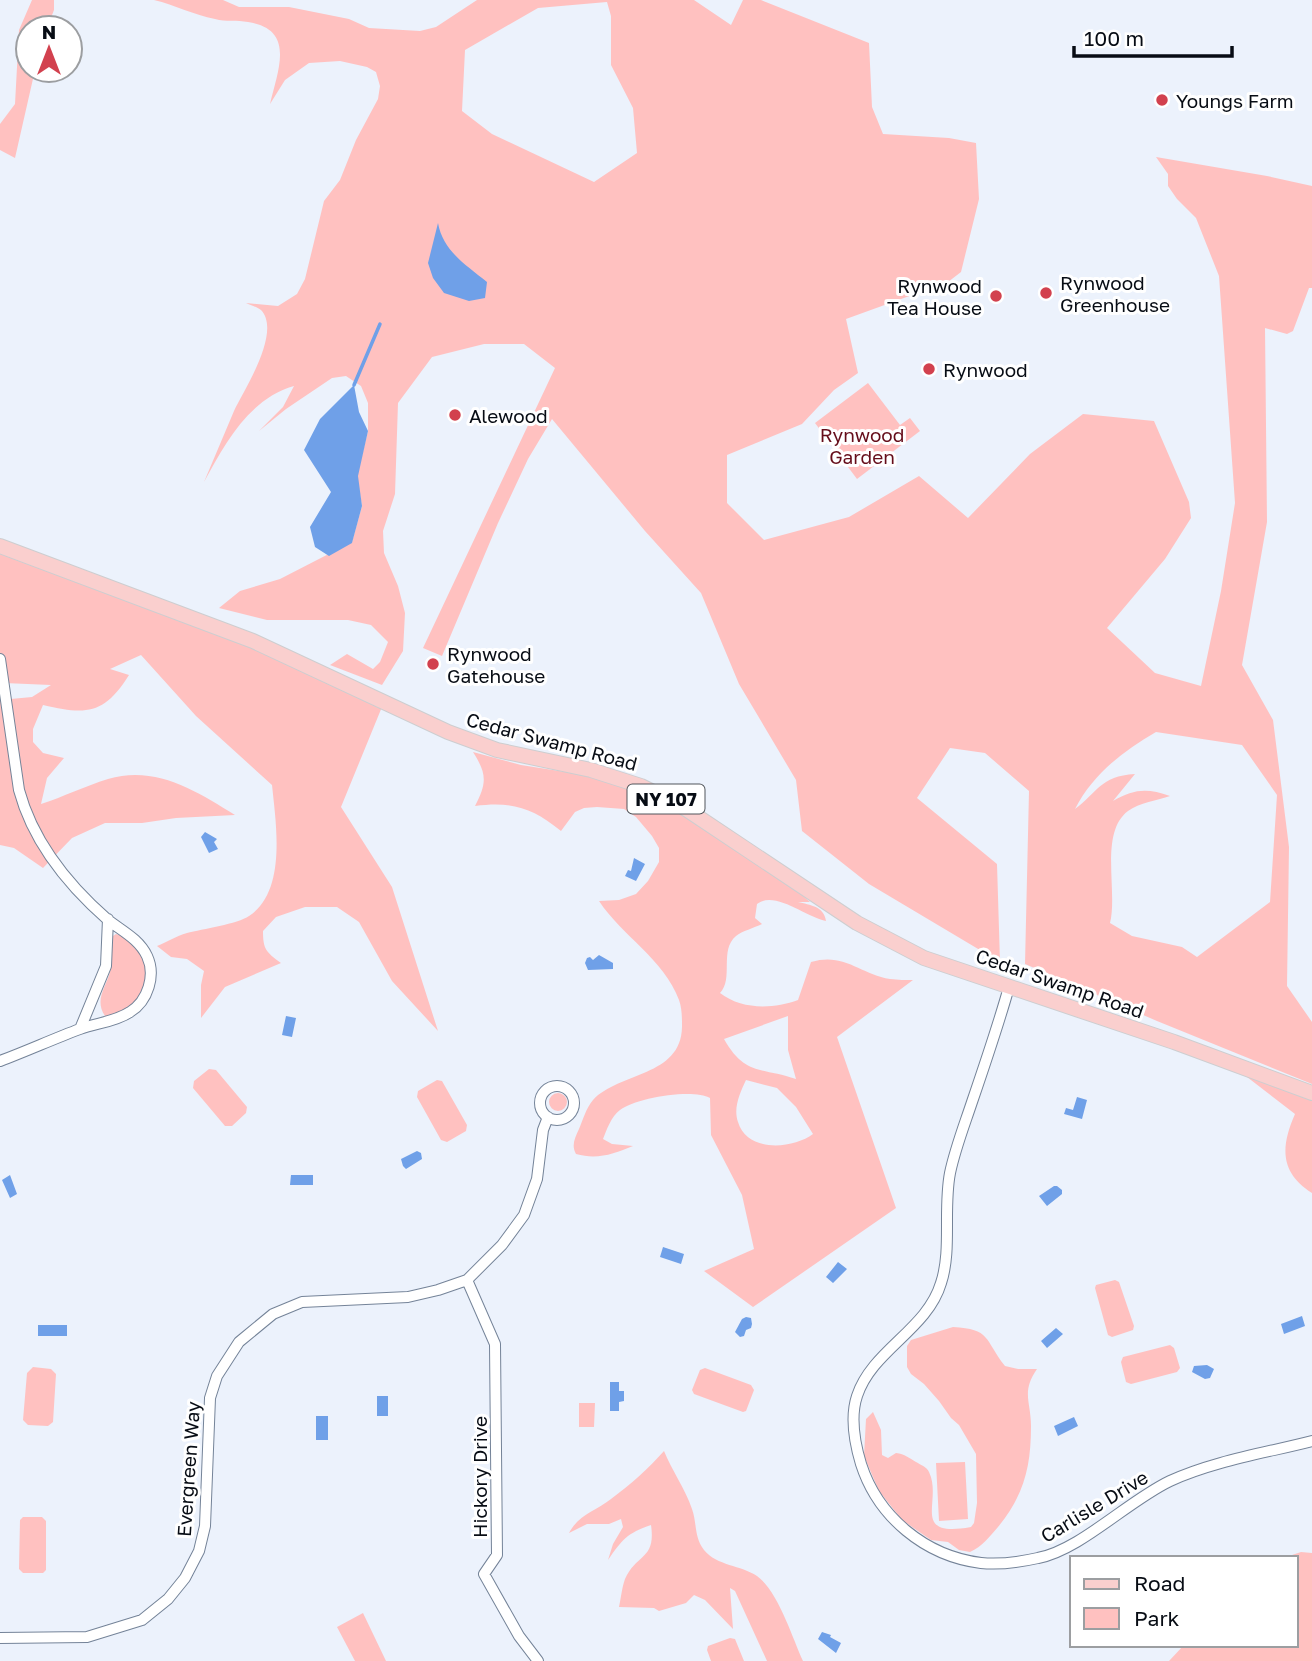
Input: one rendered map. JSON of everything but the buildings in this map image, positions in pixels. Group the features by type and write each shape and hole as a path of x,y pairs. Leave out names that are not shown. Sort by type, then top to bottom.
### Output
{"main road":[{"name":"Cedar Swamp Road","path":"0,546 253,641 455,735 497,750 591,770 641,786 683,807 880,937 925,958 1199,1051 1312,1093"}],"street":[{"path":"0,659 19,790 38,840 53,863 107,919 141,946 148,958 151,972 149,986 139,1005 130,1013 0,1060"},
{"path":"80,1029 106,966 107,919"},
{"name":"Carlisle Drive","path":"1009,987 950,1173 945,1209 946,1261 941,1284 923,1314 867,1375 857,1396 854,1426 857,1451 877,1497 899,1526 934,1548 980,1563 1007,1563 1042,1558 1071,1545 1142,1496 1195,1471 1312,1441"},
{"name":"Evergreen Way","path":"0,1638 87,1637 142,1620 168,1599 185,1578 199,1550 205,1526 210,1398 217,1376 239,1342 273,1314 302,1302 408,1297 467,1280 502,1245 524,1215 537,1180 543,1130 548,1117"},
{"name":"Hickory Drive","path":"467,1280 495,1344 497,1555 484,1574 519,1636 538,1661"}],"green space":[{"path":"32,0 54,0 52,14 26,14"},
{"path":"154,0 223,0 239,7 289,7 349,19 369,28 420,31 436,27 477,0 694,0 731,25 743,0 761,0 869,43 872,107 883,134 949,138 976,143 979,199 961,272 948,282 846,319 858,373 834,390 802,424 727,455 727,503 764,540 849,517 919,476 968,518 1030,454 1083,414 1154,421 1189,502 1191,518 1165,559 1107,628 1155,673 1201,686 1221,591 1235,503 1219,276 1196,218 1168,186 1168,174 1156,157 1312,186 1312,288 1309,288 1293,331 1287,334 1265,328 1267,522 1242,665 1273,720 1289,847 1287,986 1312,1022 1312,1084 1025,964 1029,791 985,753 950,748 917,798 997,864 1000,962 869,884 802,831 796,780 739,684 701,593 645,531 552,419 528,459 498,523 442,656 423,648 555,368 524,344 484,344 432,357 398,403 395,494 383,531 384,553 398,586 405,613 403,651 382,685 330,665 347,654 373,669 380,662 388,642 371,625 348,620 267,620 219,608 240,591 280,579 352,542 362,506 357,476 368,431 368,403 361,386 346,376 332,378 259,431 283,407 294,386 264,401 240,424 204,482 264,346 266,320 261,310 246,303 278,306 297,294 305,279 324,201 340,180 356,140 378,99 380,86 376,72 367,67 340,61 309,63 285,80 270,104 280,53 273,33 263,26 207,17","holes":["607,2 611,16 611,65 633,108 637,153 594,182 492,134 462,111 465,50 538,8","1156,732 1242,745 1277,795 1270,902 1197,957 1182,947 1132,936 1110,923 1112,848 1119,821 1132,808 1170,796 1141,791 1113,801 1135,774 1123,775 1100,786 1075,809 1082,796 1110,764"]},
{"path":"16,84 32,84 15,158 0,150 0,124 15,104"},
{"name":"Rynwood Garden","path":"868,383 900,425 910,418 920,431 857,479 815,423"},
{"path":"0,546 384,702 341,807 392,887 438,1031 392,981 359,922 337,907 305,907 276,917 263,931 263,937 266,950 281,963 225,987 201,1018 201,985 204,971 187,959 171,957 157,946 183,934 244,919 261,905 274,874 276,856 272,785 196,716 141,655 110,669 129,675 102,705 93,709 71,710 43,705 33,729 33,742 43,753 64,758 47,778 41,804 108,779 143,775 190,789 235,815 142,823 105,823 72,838 43,868 14,848 0,845 0,700 32,697 51,685 4,683 0,656"},
{"path":"473,752 521,765 628,786 675,809 783,878 810,902 798,902 816,907 822,912 826,921 782,902 773,900 757,904 755,918 762,924 736,936 728,949 726,980 720,993 729,999 758,1006 798,1000 811,962 823,960 843,962 890,979 913,980 837,1037 896,1208 753,1307 704,1271 754,1249 742,1195 711,1135 710,1098 678,1094 651,1098 627,1106 614,1116 603,1139 612,1144 633,1146 605,1155 576,1154 575,1138 593,1100 604,1091 660,1065 671,1056 679,1043 681,1010 672,985 599,901 619,900 636,894 648,881 659,862 659,848 636,817 624,809 584,808 575,812 561,831 541,817 521,808 475,806 484,779","holes":["788,1016 788,1050 796,1079 747,1065 724,1039","746,1080 777,1088 796,1107 813,1134 783,1145 760,1143 751,1139 743,1132 736,1111"]},
{"path":"116,934 131,939 142,954 146,963 146,982 138,999 131,1006 114,1015 105,1016 101,999 110,972 113,936"},
{"path":"1225,1060 1312,1093 1312,1193 1293,1176 1286,1158 1287,1137 1295,1114"},
{"path":"209,1069 216,1070 247,1107 246,1113 232,1126 225,1126 193,1088 194,1081"},
{"path":"437,1080 442,1081 467,1125 466,1131 447,1142 441,1140 417,1097 418,1091"},
{"path":"558,1093 564,1096 567,1102 564,1108 558,1111 552,1108 549,1102 552,1096"},
{"path":"1115,1280 1119,1282 1134,1326 1133,1330 1112,1337 1108,1335 1095,1288 1096,1285"},
{"path":"953,1327 981,1333 1005,1366 1037,1369 1028,1391 1031,1441 1020,1492 998,1527 970,1552 959,1550 948,1542 931,1540 902,1520 879,1491 864,1456 866,1419 873,1412 881,1430 882,1455 888,1458 896,1453 902,1454 928,1470 932,1483 934,1522 940,1527 952,1529 971,1527 974,1523 977,1503 976,1454 959,1425 907,1367 907,1346 911,1340"},
{"path":"1170,1345 1174,1348 1180,1368 1177,1372 1131,1384 1126,1382 1121,1362 1123,1357"},
{"path":"33,1367 51,1369 56,1374 53,1422 48,1426 28,1425 23,1420 27,1373"},
{"path":"705,1368 751,1385 754,1390 746,1411 694,1394 692,1390 700,1370"},
{"path":"579,1403 595,1403 594,1427 579,1427"},
{"path":"664,1451 689,1501 704,1550 722,1562 751,1572 765,1583 778,1603 803,1661 767,1661 735,1591 730,1588 733,1629 705,1600 694,1595 686,1603 659,1611 654,1608 619,1607 625,1579 651,1545 651,1525 626,1538 608,1560 623,1527 621,1519 609,1524 587,1524 569,1533 578,1521 625,1488"},
{"path":"965,1462 968,1519 939,1521 936,1463"},
{"path":"23,1517 42,1517 46,1521 46,1570 43,1573 23,1573 19,1569 20,1520"},
{"path":"1301,1552 1312,1553 1312,1661 1169,1661 1182,1647 1298,1647 1298,1556 1289,1556"},
{"path":"363,1613 386,1661 355,1661 337,1627"},
{"path":"730,1638 735,1639 744,1661 711,1661 708,1646"}],"water":[{"path":"438,223 450,249 487,282 485,298 469,301 444,293 433,278 428,263"},
{"path":"354,385 359,412 368,431 358,476 362,506 352,543 329,556 315,547 310,527 331,492 304,450 320,419"},
{"path":"205,832 217,839 214,842 218,849 209,853 201,837"},
{"path":"634,858 645,864 636,881 625,876 628,870 631,871"},
{"path":"599,955 613,963 613,969 588,970 585,963 587,958 593,960"},
{"path":"286,1016 296,1018 292,1037 282,1035"},
{"path":"1077,1097 1087,1100 1082,1119 1064,1114 1066,1108 1073,1110"},
{"path":"417,1151 421,1153 422,1159 406,1169 401,1159"},
{"path":"10,1175 17,1194 10,1198 2,1180"},
{"path":"291,1175 313,1175 313,1185 290,1185"},
{"path":"1054,1186 1062,1190 1062,1194 1047,1206 1039,1196"},
{"path":"663,1247 684,1254 681,1264 660,1257"},
{"path":"838,1262 847,1269 833,1283 826,1277"},
{"path":"1302,1316 1305,1326 1284,1334 1281,1324"},
{"path":"746,1317 751,1318 751,1328 740,1337 735,1332"},
{"path":"38,1325 67,1325 67,1336 38,1336"},
{"path":"1056,1328 1063,1334 1047,1348 1041,1341"},
{"path":"1207,1365 1214,1369 1210,1378 1205,1379 1192,1372 1194,1366"},
{"path":"610,1382 619,1382 619,1391 624,1391 624,1401 619,1402 619,1411 610,1411"},
{"path":"377,1396 388,1396 388,1416 377,1416"},
{"path":"316,1416 328,1416 328,1440 316,1440"},
{"path":"1074,1417 1078,1426 1058,1436 1054,1426"},
{"path":"822,1632 841,1643 836,1653 818,1639"}],"waterway":[{"path":"354,385 380,324"}],"place":[{"name":"Youngs Farm","path":"1162,100"},
{"name":"Rynwood Greenhouse","path":"1046,293"},
{"name":"Rynwood Tea House","path":"996,296"},
{"name":"Rynwood","path":"929,369"},
{"name":"Alewood","path":"455,415"},
{"name":"Rynwood Gatehouse","path":"433,664"}]}
